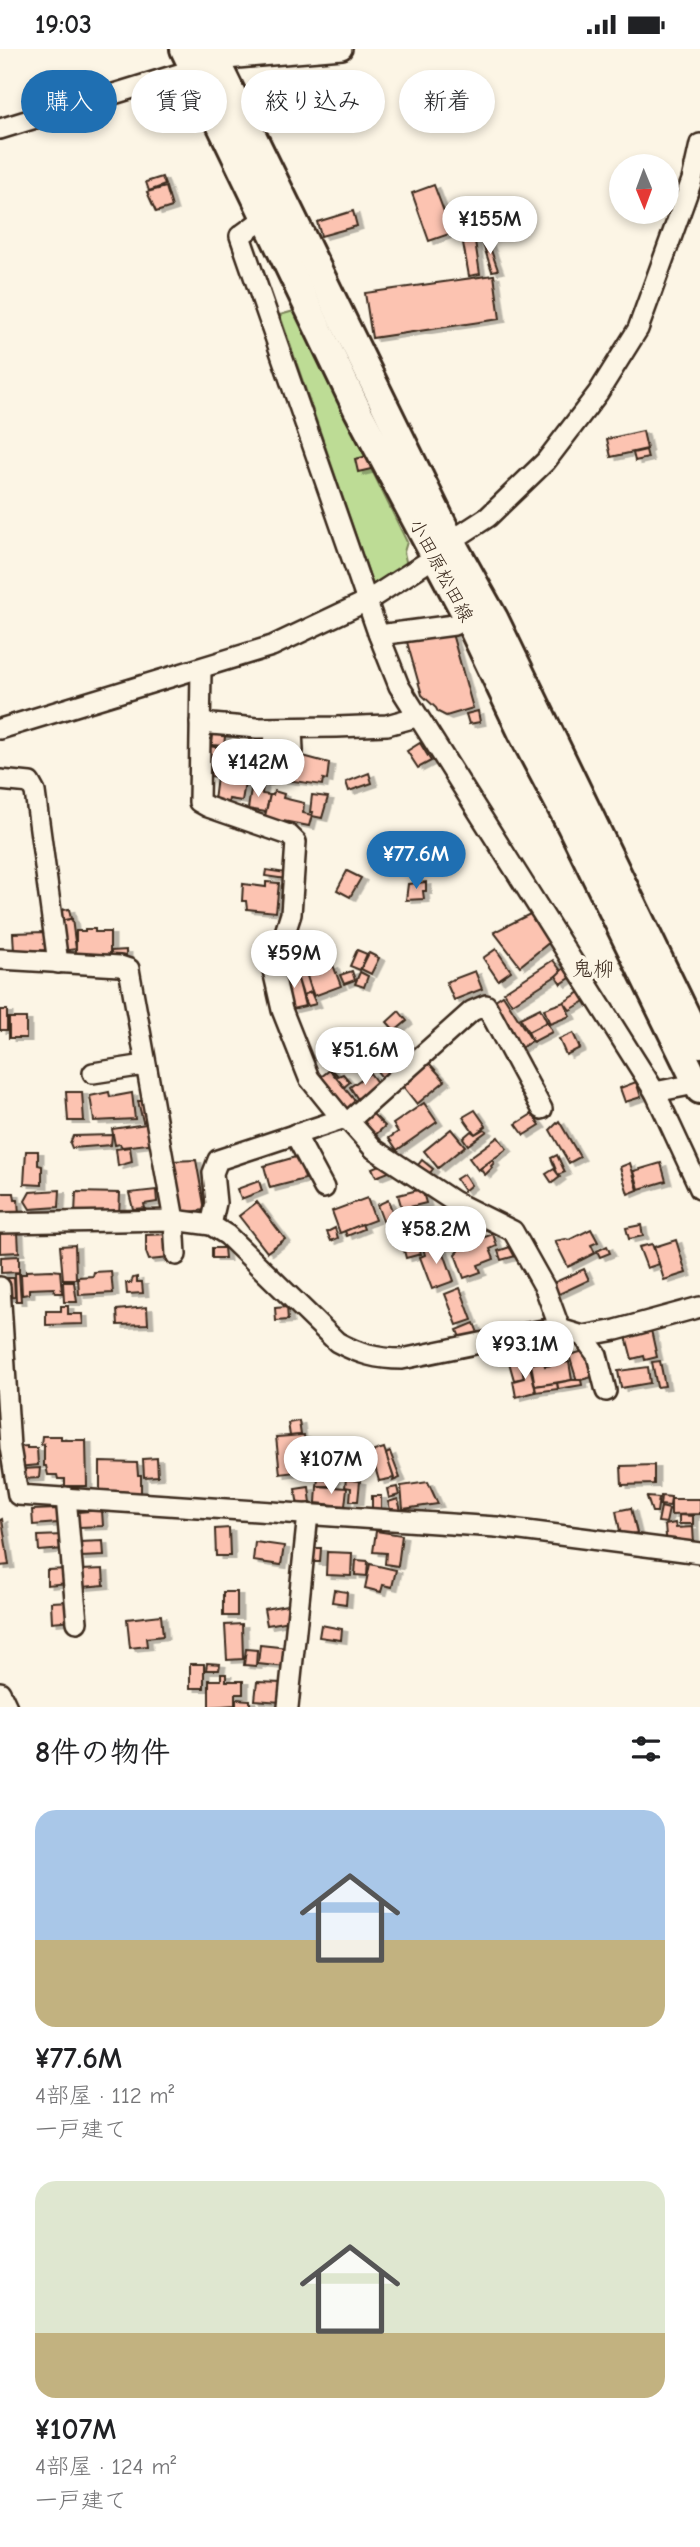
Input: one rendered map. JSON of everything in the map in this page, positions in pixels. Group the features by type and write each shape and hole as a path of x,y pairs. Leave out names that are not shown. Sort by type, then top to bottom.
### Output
{"main road":[{"name":"小田原松田線","path":"201,57 266,217 358,411 443,549 494,618 700,1044"},
{"name":"小田原松田線","path":"201,57 443,549 571,826 699,1086"}],"street":[{"path":"0,129 201,57 342,49"},
{"path":"0,729 201,670 272,646 367,601 488,517 546,461 598,393 638,329 692,180 700,144"},
{"path":"266,217 246,229 240,236 398,686 655,1092 700,1189"},
{"path":"379,635 454,625"},
{"path":"201,670 199,802 289,835 296,842 291,914 273,969 282,1010 309,1078 374,1149 453,1201 513,1231 545,1288 559,1329"},
{"path":"200,723 284,728 387,725 416,717"},
{"path":"284,728 293,751"},
{"path":"270,774 284,728"},
{"path":"0,780 30,783 35,792 58,963"},
{"path":"0,959 120,966 129,969 174,1220 176,1255"},
{"path":"211,1225 216,1203 213,1173 218,1160 346,1120 472,1011 486,1005 542,1109"},
{"path":"93,1073 145,1065"},
{"path":"655,1092 699,1086"},
{"path":"295,1134 324,1188"},
{"path":"0,1223 174,1220 211,1225 227,1235 337,1342 357,1353 380,1359 402,1359 559,1329 583,1336 616,1331 700,1307"},
{"path":"0,1287 5,1447 18,1495 496,1527 700,1553"},
{"path":"583,1336 597,1355 607,1391"},
{"path":"66,1497 77,1622"},
{"path":"288,1707 308,1514"},
{"path":"0,1692 7,1707"}],"green space":[{"path":"294,311 407,542 404,552 407,566 373,585 280,315"}],"building":[{"path":"162,177 165,185 149,191 146,182"},
{"path":"434,185 452,233 429,241 412,193"},
{"path":"166,187 172,207 156,212 147,192"},
{"path":"353,211 357,226 321,236 317,222"},
{"path":"487,239 498,270 492,271 482,241"},
{"path":"475,241 480,274 469,276 463,243"},
{"path":"494,275 500,319 372,338 365,293"},
{"path":"643,431 647,449 611,457 607,439"},
{"path":"646,450 648,458 635,461 633,453"},
{"path":"368,456 371,469 358,472 355,459"},
{"path":"451,630 473,708 446,716 438,712 422,695 407,642"},
{"path":"478,711 480,722 469,724 466,714"},
{"path":"214,726 226,727 224,746 212,745"},
{"path":"257,732 272,734 270,751 255,750"},
{"path":"420,743 431,761 418,768 407,751"},
{"path":"209,746 221,748 220,775 232,777 231,781 245,783 242,801 214,801 217,777 210,776 211,770 207,770"},
{"path":"278,746 288,748 288,760 294,760 292,781 277,779"},
{"path":"303,756 329,763 327,780 323,779 322,785 293,781 296,759 303,760"},
{"path":"254,765 259,769 261,785 252,783"},
{"path":"369,773 372,783 349,791 346,782"},
{"path":"252,783 263,785 262,794 270,795 266,812 248,809"},
{"path":"274,791 284,794 283,798 304,803 303,813 312,815 309,826 283,823 265,816 270,795 273,795"},
{"path":"312,795 328,797 322,818 312,816 313,812 310,812"},
{"path":"266,870 286,873 286,879 265,876"},
{"path":"347,871 361,878 350,897 337,890"},
{"path":"266,882 279,883 276,912 247,909 246,901 242,901 243,884 266,887"},
{"path":"426,882 424,899 406,900 408,884"},
{"path":"69,909 71,919 58,921 56,911"},
{"path":"530,914 551,941 520,966 494,932"},
{"path":"72,919 76,949 62,951 58,921"},
{"path":"85,929 110,932 110,955 76,954 76,931"},
{"path":"44,932 45,950 14,952 13,933"},
{"path":"496,949 511,971 498,980 483,958"},
{"path":"126,950 126,957 111,958 111,951"},
{"path":"357,950 367,954 360,970 350,966"},
{"path":"369,953 379,958 371,974 361,969"},
{"path":"553,960 562,972 512,1004 504,992"},
{"path":"333,965 341,986 314,996 306,976"},
{"path":"566,966 573,976 561,984 556,976"},
{"path":"296,971 305,1006 292,1009 283,975"},
{"path":"352,971 355,980 344,984 340,975"},
{"path":"475,971 482,989 454,1000 446,982"},
{"path":"360,972 368,976 364,987 355,984"},
{"path":"306,973 312,992 303,995 297,976"},
{"path":"582,991 587,1000 570,1010 564,1002"},
{"path":"311,992 316,1004 308,1006 303,995"},
{"path":"503,995 532,1041 514,1052 489,1004"},
{"path":"564,1002 570,1016 550,1024 544,1009"},
{"path":"540,1008 547,1022 528,1032 520,1018"},
{"path":"0,1010 7,1010 7,1030 0,1030"},
{"path":"399,1011 407,1021 395,1031 387,1022"},
{"path":"9,1018 26,1018 26,1038 9,1038"},
{"path":"547,1022 552,1032 533,1042 528,1032"},
{"path":"573,1033 580,1048 566,1055 559,1039"},
{"path":"398,1042 411,1058 383,1079 371,1063"},
{"path":"429,1063 445,1081 417,1104 402,1085"},
{"path":"331,1068 338,1076 343,1074 350,1082 344,1087"},
{"path":"330,1070 356,1102 344,1112 317,1080"},
{"path":"370,1073 380,1087 359,1101 350,1087"},
{"path":"636,1082 641,1097 625,1102 620,1088"},
{"path":"66,1092 82,1092 84,1121 68,1121"},
{"path":"109,1092 110,1097 132,1093 135,1119 94,1121 90,1096"},
{"path":"138,1101 148,1101 151,1120 143,1122"},
{"path":"424,1103 437,1122 397,1150 389,1138 398,1132 393,1124"},
{"path":"475,1110 486,1126 475,1134 463,1117"},
{"path":"372,1113 385,1126 373,1137 360,1124"},
{"path":"532,1114 540,1125 524,1135 516,1124"},
{"path":"559,1121 580,1157 569,1163 550,1130"},
{"path":"153,1123 157,1143 122,1147 120,1144 115,1145 112,1129"},
{"path":"451,1129 465,1146 438,1168 424,1151"},
{"path":"484,1129 487,1131 468,1145 463,1138 471,1131 475,1134"},
{"path":"112,1135 111,1145 72,1148 70,1143 73,1136"},
{"path":"498,1137 507,1149 478,1170 469,1158"},
{"path":"130,1147 132,1162 118,1166 116,1149"},
{"path":"26,1151 38,1151 38,1165 42,1166 42,1185 24,1184"},
{"path":"557,1155 565,1172 558,1175 551,1158"},
{"path":"299,1156 305,1179 270,1188 264,1166"},
{"path":"196,1160 205,1210 180,1213 171,1161"},
{"path":"422,1160 433,1169 429,1174 418,1165"},
{"path":"492,1160 492,1168 485,1175 480,1169"},
{"path":"386,1162 389,1172 376,1177 372,1168"},
{"path":"630,1163 638,1190 628,1194 620,1167"},
{"path":"661,1163 666,1181 639,1189 634,1171"},
{"path":"554,1169 560,1177 552,1183 546,1174"},
{"path":"464,1174 471,1185 464,1191 456,1179"},
{"path":"259,1181 262,1191 241,1199 237,1189"},
{"path":"422,1189 426,1203 402,1209 398,1195"},
{"path":"60,1190 59,1207 30,1209 25,1201 30,1192"},
{"path":"156,1190 157,1202 144,1204 145,1208 133,1209 129,1193"},
{"path":"76,1192 120,1193 119,1215 75,1214"},
{"path":"0,1193 14,1193 15,1200 18,1200 19,1216 0,1215"},
{"path":"367,1198 375,1220 340,1233 332,1211"},
{"path":"388,1200 394,1216 383,1221 377,1205"},
{"path":"257,1202 285,1239 267,1252 239,1216"},
{"path":"404,1220 408,1229 387,1236 384,1227"},
{"path":"362,1224 364,1229 347,1236 345,1231"},
{"path":"641,1225 643,1236 629,1239 626,1228"},
{"path":"335,1228 338,1238 331,1241 327,1232"},
{"path":"591,1229 598,1242 591,1245 595,1253 568,1267 555,1241 569,1240"},
{"path":"18,1232 19,1252 0,1253 0,1233"},
{"path":"171,1234 170,1258 149,1260 146,1235"},
{"path":"493,1234 497,1246 490,1249 494,1259 478,1265 481,1272 464,1278 455,1254 457,1247"},
{"path":"416,1235 421,1254 406,1258 401,1239"},
{"path":"676,1240 686,1273 664,1280 654,1247"},
{"path":"440,1242 454,1281 432,1289 420,1257 425,1255 423,1248"},
{"path":"652,1244 659,1264 647,1268 639,1247"},
{"path":"75,1245 76,1279 63,1279 60,1246"},
{"path":"516,1245 519,1255 501,1260 498,1251"},
{"path":"607,1246 610,1253 600,1257 597,1251"},
{"path":"212,1248 224,1248 225,1258 212,1258"},
{"path":"19,1256 19,1272 1,1273 1,1257"},
{"path":"584,1269 589,1280 557,1295 551,1284"},
{"path":"26,1271 60,1271 62,1293 55,1293 54,1288 29,1289 29,1294 22,1295 21,1274 26,1274"},
{"path":"111,1271 113,1293 79,1295 78,1277"},
{"path":"15,1273 19,1273 21,1301 16,1301"},
{"path":"137,1277 137,1282 142,1282 143,1293 127,1294 126,1283 131,1283 133,1278"},
{"path":"3,1278 14,1278 15,1297 3,1298"},
{"path":"63,1282 74,1282 77,1302 64,1302"},
{"path":"460,1288 472,1320 457,1325 445,1294"},
{"path":"61,1306 68,1306 68,1314 82,1314 83,1324 46,1325 46,1311 61,1311"},
{"path":"147,1307 148,1324 118,1325 117,1310"},
{"path":"287,1307 288,1320 276,1321 275,1308"},
{"path":"474,1323 478,1333 461,1340 457,1330"},
{"path":"651,1330 657,1357 632,1359 626,1336"},
{"path":"516,1343 524,1378 514,1380 505,1348"},
{"path":"584,1351 592,1377 577,1381 569,1355"},
{"path":"528,1358 536,1392 516,1397 513,1381 524,1378 521,1360"},
{"path":"544,1361 545,1366 569,1362 572,1380 535,1386 531,1364"},
{"path":"660,1361 665,1386 657,1387 652,1362"},
{"path":"648,1367 650,1383 621,1388 618,1371"},
{"path":"581,1380 582,1385 558,1389 557,1383"},
{"path":"557,1383 558,1389 536,1392 535,1386"},
{"path":"299,1421 301,1435 290,1436 288,1423"},
{"path":"304,1435 307,1465 303,1466 304,1471 280,1474 276,1437"},
{"path":"42,1436 61,1436 61,1440 86,1440 87,1486 65,1486 65,1479 48,1475 44,1466"},
{"path":"16,1447 37,1448 38,1465 17,1467"},
{"path":"384,1448 394,1478 379,1481 372,1456 374,1451"},
{"path":"316,1449 317,1462 307,1463 305,1450"},
{"path":"390,1452 400,1478 393,1481 386,1454"},
{"path":"157,1458 158,1476 144,1477 143,1459"},
{"path":"100,1462 137,1463 138,1475 141,1475 141,1495 100,1494"},
{"path":"654,1465 654,1484 622,1485 621,1466"},
{"path":"40,1468 39,1478 23,1479 23,1469"},
{"path":"318,1479 334,1480 333,1486 317,1486"},
{"path":"346,1479 360,1481 358,1501 350,1501 351,1488 345,1487"},
{"path":"428,1482 438,1504 403,1509 401,1486"},
{"path":"317,1486 347,1488 345,1506 316,1503"},
{"path":"309,1487 311,1503 298,1505 295,1489"},
{"path":"397,1487 399,1495 389,1498 387,1489"},
{"path":"372,1496 381,1496 381,1510 372,1510"},
{"path":"661,1496 671,1497 670,1506 660,1505"},
{"path":"647,1497 659,1498 657,1512 652,1512"},
{"path":"398,1499 401,1511 391,1513 388,1502"},
{"path":"671,1499 700,1499 700,1514 671,1515"},
{"path":"661,1507 669,1509 666,1523 658,1522"},
{"path":"631,1508 637,1533 621,1536 616,1511"},
{"path":"57,1509 58,1523 33,1525 32,1510"},
{"path":"102,1510 103,1526 79,1527 78,1512"},
{"path":"679,1515 693,1516 693,1524 679,1524"},
{"path":"2,1519 9,1565 0,1566 0,1520"},
{"path":"675,1523 676,1528 693,1527 694,1545 667,1547 665,1525"},
{"path":"229,1528 230,1556 216,1556 215,1529"},
{"path":"376,1531 402,1535 398,1566 385,1564 386,1553 373,1552"},
{"path":"63,1535 64,1549 39,1551 38,1536"},
{"path":"103,1541 104,1556 80,1557 79,1542"},
{"path":"255,1542 284,1546 281,1565 253,1561"},
{"path":"314,1548 321,1548 320,1562 314,1562"},
{"path":"327,1552 352,1553 351,1576 326,1575"},
{"path":"356,1560 368,1561 367,1576 355,1575"},
{"path":"370,1564 396,1570 392,1587 383,1585 381,1592 365,1588"},
{"path":"67,1569 68,1583 47,1585 47,1570"},
{"path":"103,1569 104,1585 83,1587 82,1570"},
{"path":"334,1590 347,1592 346,1604 332,1602"},
{"path":"223,1592 237,1592 237,1616 223,1616"},
{"path":"71,1601 72,1620 52,1622 51,1602"},
{"path":"287,1605 290,1621 267,1625 264,1609"},
{"path":"161,1615 163,1636 146,1638 147,1646 130,1648 127,1619"},
{"path":"242,1624 243,1659 227,1660 225,1625"},
{"path":"321,1625 342,1629 341,1640 319,1637"},
{"path":"260,1645 288,1648 286,1667 258,1664"},
{"path":"246,1649 257,1650 256,1666 244,1665"},
{"path":"207,1663 220,1664 219,1670 206,1670"},
{"path":"190,1664 204,1664 204,1688 190,1688"},
{"path":"221,1674 226,1674 226,1681 243,1681 243,1694 235,1694 235,1705 209,1707 209,1680 221,1680"},
{"path":"257,1682 282,1683 281,1702 255,1700"},
{"path":"236,1699 250,1700 250,1707 236,1707"}],"district":[{"name":"鬼柳","path":"593,969"}]}
